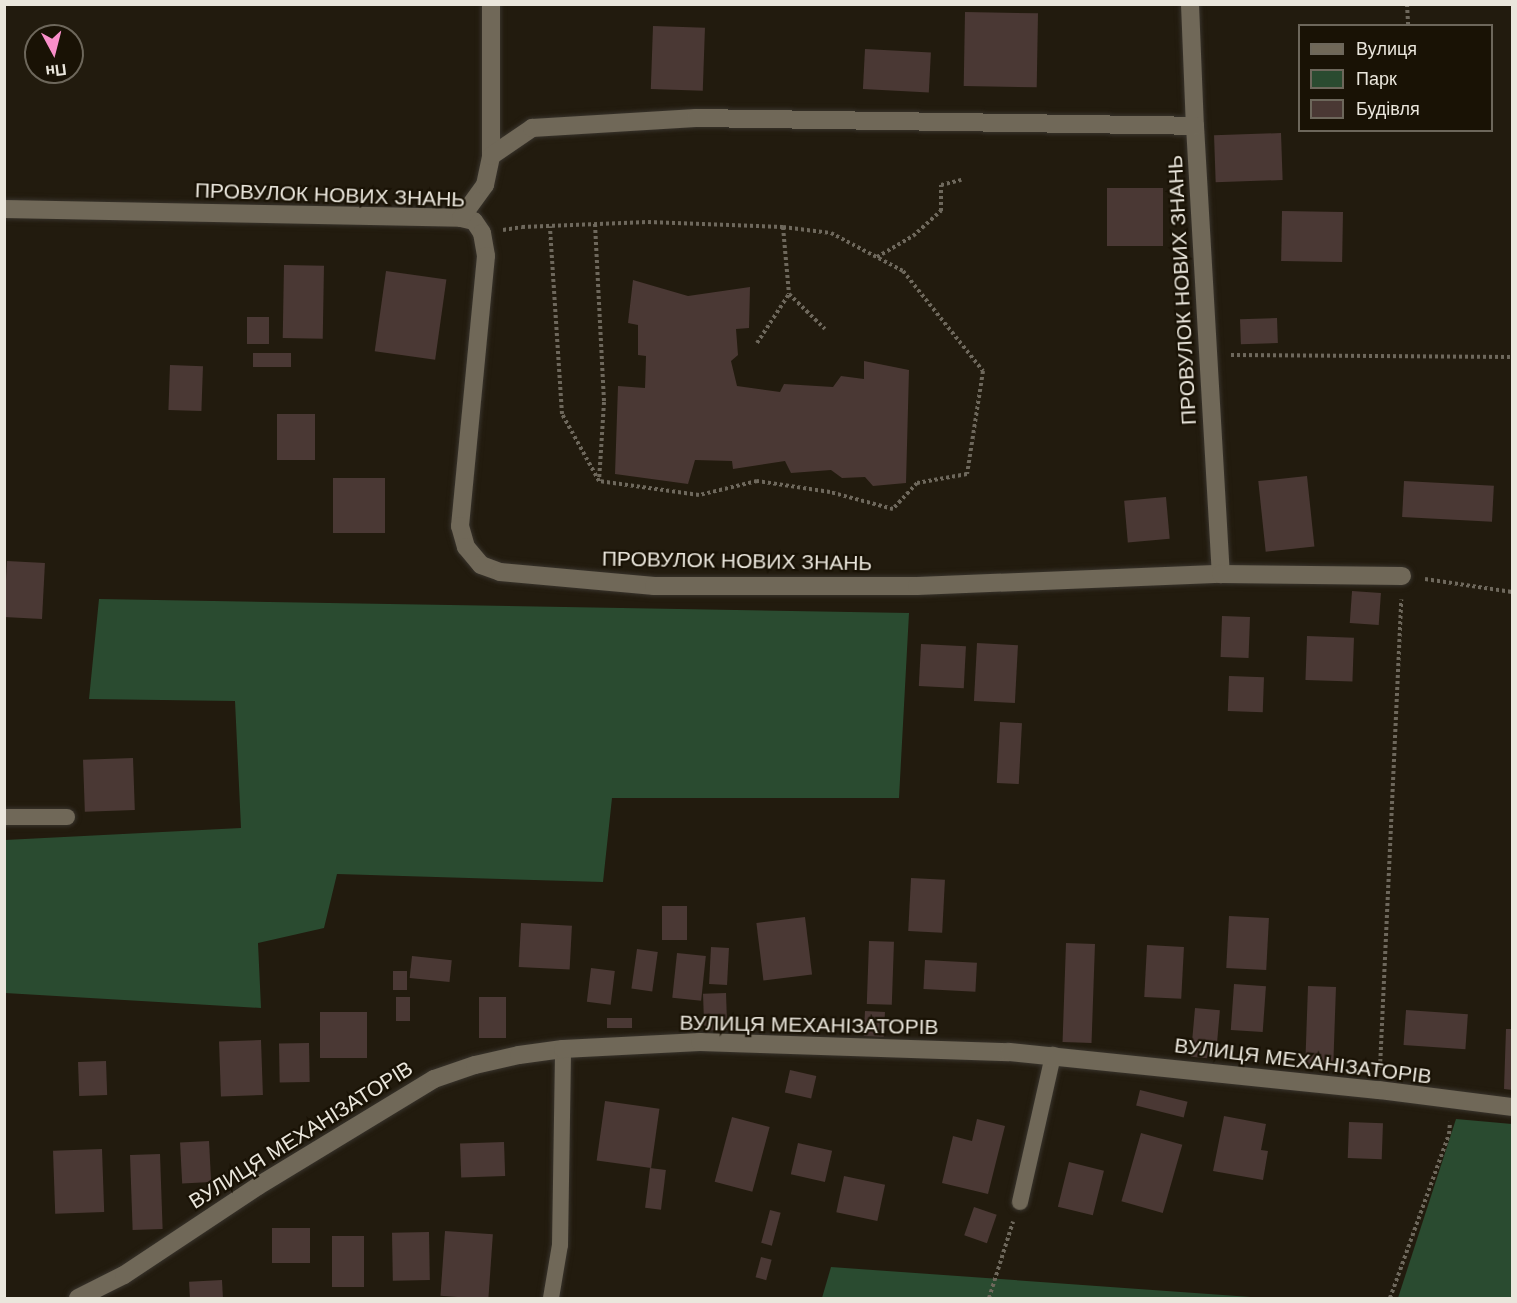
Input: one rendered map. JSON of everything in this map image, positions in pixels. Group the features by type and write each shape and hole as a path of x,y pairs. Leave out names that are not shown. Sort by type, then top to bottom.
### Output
{"street":[{"path":"461,218 485,185 491,156 491,4"},
{"name":"ПРОВУЛОК НОВИХ ЗНАНЬ","path":"4,209 461,218 474,221 482,233 486,256 460,526 466,547 481,565 500,572 654,586 917,586 1221,574 1190,4"},
{"path":"491,156 532,128 696,118 1195,126"},
{"path":"1221,574 1402,576"},
{"name":"ВУЛИЦЯ МЕХАНІЗАТОРІВ","path":"78,1299 143,1263 258,1186 434,1079 497,1060 563,1049 700,1042 1053,1055 1379,1090 1512,1107"}],"lane":[{"path":"4,817 67,817"},
{"path":"551,1299 560,1245 563,1049"},
{"path":"1020,1202 1053,1055"}],"path":[{"path":"1407,4 1408,24"},
{"path":"877,257 913,236 941,211 941,185 961,180"},
{"path":"482,233 550,226 648,222 783,227 831,233 903,271 983,371 968,474 917,483 892,509 830,492 757,481 699,495 599,482"},
{"path":"595,224 604,402 599,482"},
{"path":"550,226 562,414 599,482"},
{"path":"757,343 789,294 783,227"},
{"path":"789,294 825,329"},
{"path":"1208,355 1512,357"},
{"path":"1379,1090 1402,576 1512,592"},
{"path":"1390,1299 1449,1134 1453,1101"},
{"path":"989,1299 1020,1202"}],"green space":[{"path":"99,599 909,613 899,798 612,798 603,882 337,874 324,928 258,943 261,1008 5,993 5,840 241,828 235,701 89,699"},
{"path":"1456,1119 1512,1124 1512,1298 1398,1298"},
{"path":"831,1267 1265,1298 822,1298"}],"building":[{"path":"965,12 1038,13 1037,87 964,86"},
{"path":"653,26 705,28 703,91 651,89"},
{"path":"865,49 931,52 929,92 863,89"},
{"path":"1281,133 1283,180 1216,182 1214,135"},
{"path":"1107,188 1163,188 1163,246 1107,246"},
{"path":"1282,211 1343,212 1342,262 1281,261"},
{"path":"284,265 324,266 323,339 283,338"},
{"path":"386,271 446,279 435,360 375,351"},
{"path":"633,280 688,296 750,287 749,328 736,329 738,355 731,361 737,386 780,392 784,384 833,387 841,376 864,379 864,361 909,370 906,483 873,486 865,477 842,478 831,470 791,473 785,461 733,469 732,461 695,460 688,484 615,474 618,386 645,388 646,356 638,355 638,325 628,323"},
{"path":"247,317 269,317 269,344 247,344"},
{"path":"1277,318 1278,343 1241,344 1240,319"},
{"path":"253,353 291,353 291,367 253,367"},
{"path":"170,365 203,366 201,411 168,410"},
{"path":"277,414 315,414 315,460 277,460"},
{"path":"1307,476 1314,547 1266,552 1258,481"},
{"path":"333,478 385,478 385,533 333,533"},
{"path":"1404,481 1494,486 1492,522 1402,517"},
{"path":"1166,497 1170,539 1128,543 1124,501"},
{"path":"7,561 45,563 42,619 4,617"},
{"path":"1352,591 1381,593 1379,625 1350,623"},
{"path":"1222,616 1250,617 1249,658 1221,657"},
{"path":"1307,636 1354,638 1352,682 1305,680"},
{"path":"977,643 1018,645 1015,703 974,701"},
{"path":"921,644 966,646 964,688 919,686"},
{"path":"1229,676 1264,677 1263,712 1228,711"},
{"path":"1000,722 1022,723 1019,784 997,783"},
{"path":"133,758 135,810 85,812 83,760"},
{"path":"911,878 945,880 942,933 908,931"},
{"path":"662,906 687,906 687,940 662,940"},
{"path":"1229,916 1269,918 1266,970 1226,968"},
{"path":"805,917 812,975 763,981 756,923"},
{"path":"521,923 572,926 570,970 519,967"},
{"path":"869,941 894,942 892,1005 867,1004"},
{"path":"1066,943 1095,944 1092,1043 1063,1042"},
{"path":"1147,945 1184,947 1181,999 1144,997"},
{"path":"711,947 729,948 727,985 709,984"},
{"path":"637,949 658,952 652,992 631,989"},
{"path":"677,953 706,956 701,1001 672,998"},
{"path":"412,956 452,960 449,982 410,978"},
{"path":"925,960 977,963 975,992 923,989"},
{"path":"591,968 615,971 611,1005 587,1002"},
{"path":"393,971 407,971 407,990 393,990"},
{"path":"1234,984 1266,986 1263,1032 1231,1030"},
{"path":"1308,986 1336,987 1333,1067 1305,1066"},
{"path":"726,993 727,1030 704,1031 703,994"},
{"path":"396,997 410,997 410,1021 396,1021"},
{"path":"479,997 506,997 506,1038 479,1038"},
{"path":"1195,1008 1220,1010 1216,1059 1191,1057"},
{"path":"1406,1010 1468,1014 1465,1049 1404,1045"},
{"path":"865,1011 885,1012 884,1037 864,1036"},
{"path":"320,1012 367,1012 367,1058 320,1058"},
{"path":"607,1018 632,1018 632,1028 607,1028"},
{"path":"1506,1029 1512,1029 1512,1090 1504,1089"},
{"path":"261,1040 263,1095 221,1096 219,1041"},
{"path":"309,1043 310,1082 280,1083 279,1044"},
{"path":"106,1061 107,1095 79,1096 78,1062"},
{"path":"790,1070 816,1076 811,1098 785,1092"},
{"path":"1140,1090 1188,1102 1184,1117 1136,1106"},
{"path":"605,1101 659,1109 651,1168 597,1160"},
{"path":"1224,1116 1266,1124 1261,1150 1268,1151 1263,1180 1213,1171"},
{"path":"732,1117 770,1127 752,1192 715,1182"},
{"path":"977,1119 1005,1126 988,1194 942,1183 953,1136 972,1141"},
{"path":"1349,1122 1383,1123 1382,1159 1348,1158"},
{"path":"1141,1133 1182,1145 1163,1213 1121,1201"},
{"path":"209,1141 211,1182 182,1183 180,1143"},
{"path":"504,1142 505,1176 461,1178 460,1144"},
{"path":"798,1143 832,1151 825,1182 791,1174"},
{"path":"102,1149 104,1212 55,1214 53,1151"},
{"path":"160,1154 163,1229 133,1230 130,1155"},
{"path":"1069,1162 1104,1171 1093,1215 1058,1207"},
{"path":"650,1168 666,1170 661,1210 645,1208"},
{"path":"844,1176 885,1185 877,1221 836,1212"},
{"path":"974,1207 997,1215 987,1243 964,1235"},
{"path":"770,1210 781,1213 772,1246 761,1243"},
{"path":"272,1228 310,1228 310,1263 272,1263"},
{"path":"445,1231 493,1234 488,1298 440,1296"},
{"path":"429,1232 430,1280 393,1281 392,1233"},
{"path":"332,1236 364,1236 364,1287 332,1287"},
{"path":"761,1257 772,1260 766,1280 756,1277"},
{"path":"222,1280 223,1298 190,1298 189,1282"}]}
